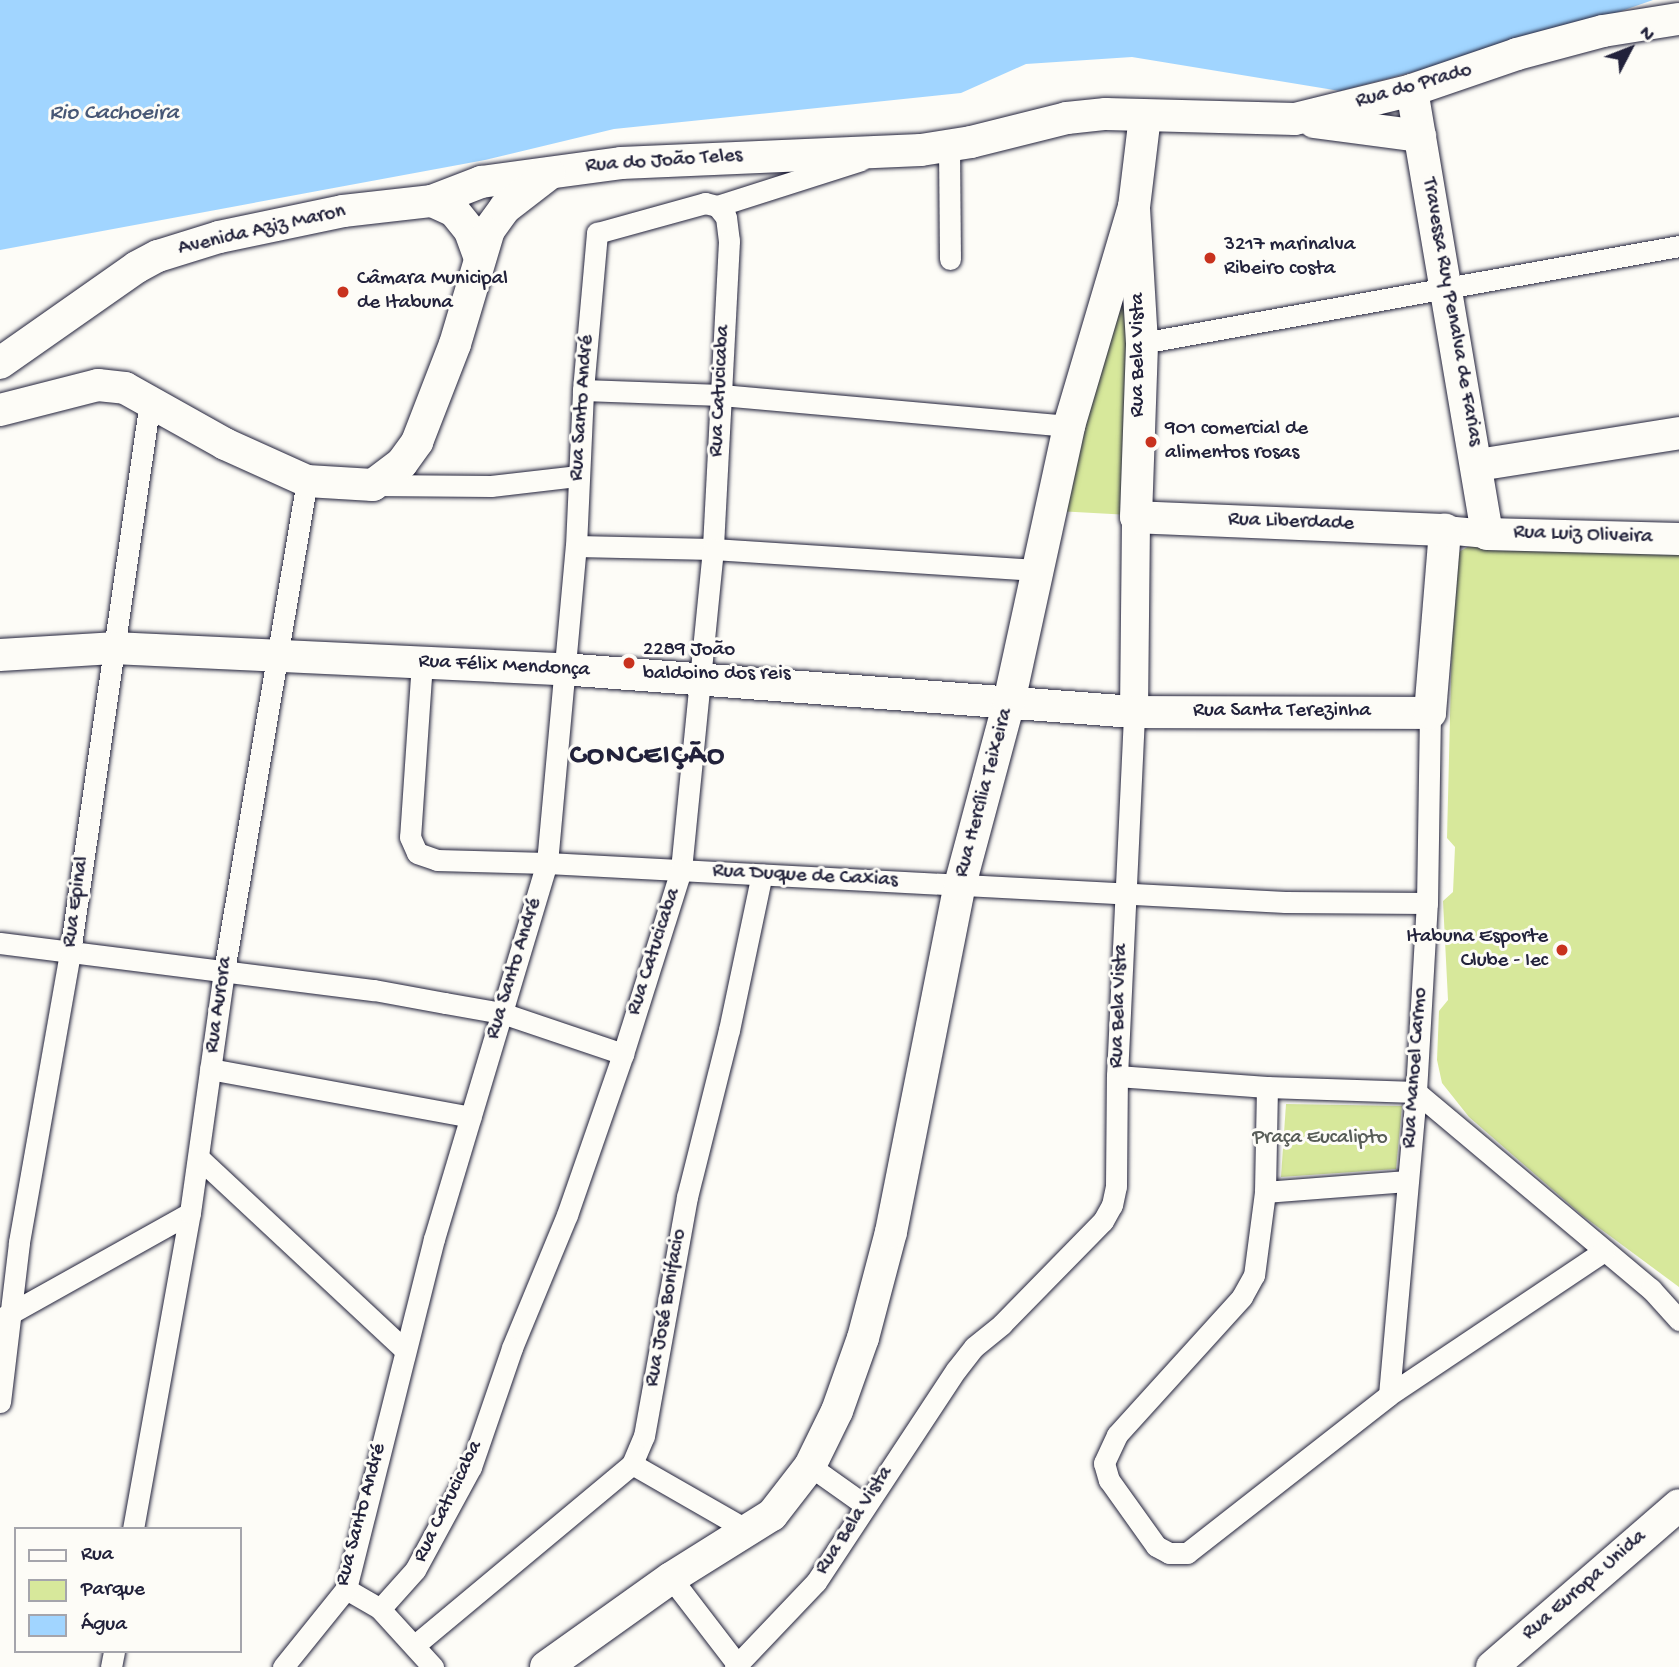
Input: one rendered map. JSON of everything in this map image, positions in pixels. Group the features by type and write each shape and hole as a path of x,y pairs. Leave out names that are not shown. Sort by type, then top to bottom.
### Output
{"main road":[{"name":"Rua do Prado","path":"1145,116 1295,119 1462,76 1517,54 1603,31 1679,22"},
{"name":"Travessa Ruy Penalva de Farias","path":"1412,90 1478,465 1487,534"},
{"name":"Rua do João Teles","path":"552,172 708,157 879,153 948,146 1067,118 1145,116"},
{"name":"Rua Hercília Teixeira","path":"546,1667 671,1578 772,1515 810,1466 836,1411 863,1338 891,1232 960,885 1009,702 1069,426 1134,207 1145,116"},
{"path":"1295,119 1420,136"},
{"path":"0,410 98,385 125,388 225,444 307,481 373,485 401,463 417,442 455,344 489,230 505,208 552,172"},
{"name":"Avenida Aziz Maron","path":"0,363 137,267 158,256 219,237 343,211 432,201 481,182 552,172"},
{"path":"432,201 454,211 470,231 480,258"},
{"name":"Rua Bela Vista","path":"1134,207 1142,343 1136,517"},
{"path":"1478,465 1679,433"},
{"name":"Rua Liberdade","path":"1136,517 1445,530"},
{"name":"Rua Manoel Carmo","path":"1430,713 1445,530"},
{"name":"Rua Luiz Oliveira","path":"1487,534 1679,539"},
{"name":"Rua Félix Mendonça","path":"0,655 113,648 562,669 1134,712"},
{"name":"Rua Santa Terezinha","path":"1134,712 1430,713"},
{"name":"Rua Europa Unida","path":"1492,1667 1679,1505"}],"street":[{"path":"948,146 950,259"},
{"path":"717,206 804,180 879,153"},
{"name":"Rua Santo André","path":"283,1667 346,1589 404,1349 547,863 562,669 576,546 583,390 597,233 705,203 717,206"},
{"name":"Rua Catucicaba","path":"380,1609 415,1570 471,1467 513,1348 567,1215 623,1054 681,870 713,549 729,241 726,217 717,206"},
{"path":"1142,343 1679,246"},
{"path":"583,390 721,395 1069,426"},
{"name":"Rua Epinal","path":"0,1402 4,1317 70,952 150,401"},
{"path":"373,485 491,486 578,476"},
{"name":"Rua Aurora","path":"133,1527 191,1213 224,971 307,481"},
{"name":"Rua Bela Vista","path":"736,1666 816,1581 974,1347 1002,1324 1104,1221 1112,1205 1116,1186 1117,1076 1134,712 1136,517"},
{"path":"1445,530 1487,534"},
{"path":"576,546 713,549 1036,570"},
{"name":"Rua Duque de Caxias","path":"422,662 410,837 417,853 437,860 547,863 1285,902 1427,903"},
{"name":"Rua Manoel Carmo","path":"1389,1395 1416,1092 1427,903 1430,713"},
{"name":"Rua José Bonifacio","path":"415,1645 632,1464 644,1436 687,1197 729,1030 762,874"},
{"path":"0,943 373,990 502,1013 623,1054"},
{"path":"211,1069 471,1116"},
{"path":"1117,1076 1268,1087 1416,1092 1651,1289 1679,1320"},
{"path":"1268,1087 1265,1192 1254,1275 1242,1297 1118,1434 1104,1463 1109,1480 1156,1546 1169,1553 1187,1553 1202,1543 1389,1395 1604,1251"},
{"path":"199,1157 404,1349"},
{"path":"1265,1192 1407,1181"},
{"path":"4,1317 191,1213"},
{"path":"632,1464 749,1531"},
{"path":"810,1466 865,1505"},
{"path":"671,1578 736,1666"},
{"path":"346,1589 380,1609 433,1667"}],"green space":[{"path":"1126,257 1130,515 1057,511"},
{"name":"Itabuna Esporte Clube - Iec","path":"1471,545 1679,553 1679,1287 1583,1216 1469,1117 1442,1083 1437,1060 1439,1011 1448,1000 1443,901 1453,892 1455,847 1447,838 1453,597 1457,553"},
{"name":"Praça Eucalipto","path":"1286,1104 1402,1106 1396,1169 1281,1177"}],"water":[{"name":"Rio Cachoeira","path":"0,0 1653,0 1544,38 1340,91 1132,57 1026,64 961,93 614,129 485,160 0,250"}],"place":[{"name":"3217 marinalva Ribeiro costa","path":"1210,258"},
{"name":"Câmara Municipal de Itabuna","path":"343,292"},
{"name":"901 comercial de alimentos rosas","path":"1151,442"},
{"name":"2289 João baldoino dos reis","path":"629,663"},
{"name":"Itabuna Esporte Clube - Iec","path":"1562,950"}],"district":[{"name":"CONCEIÇÃO","path":"648,757"}]}
